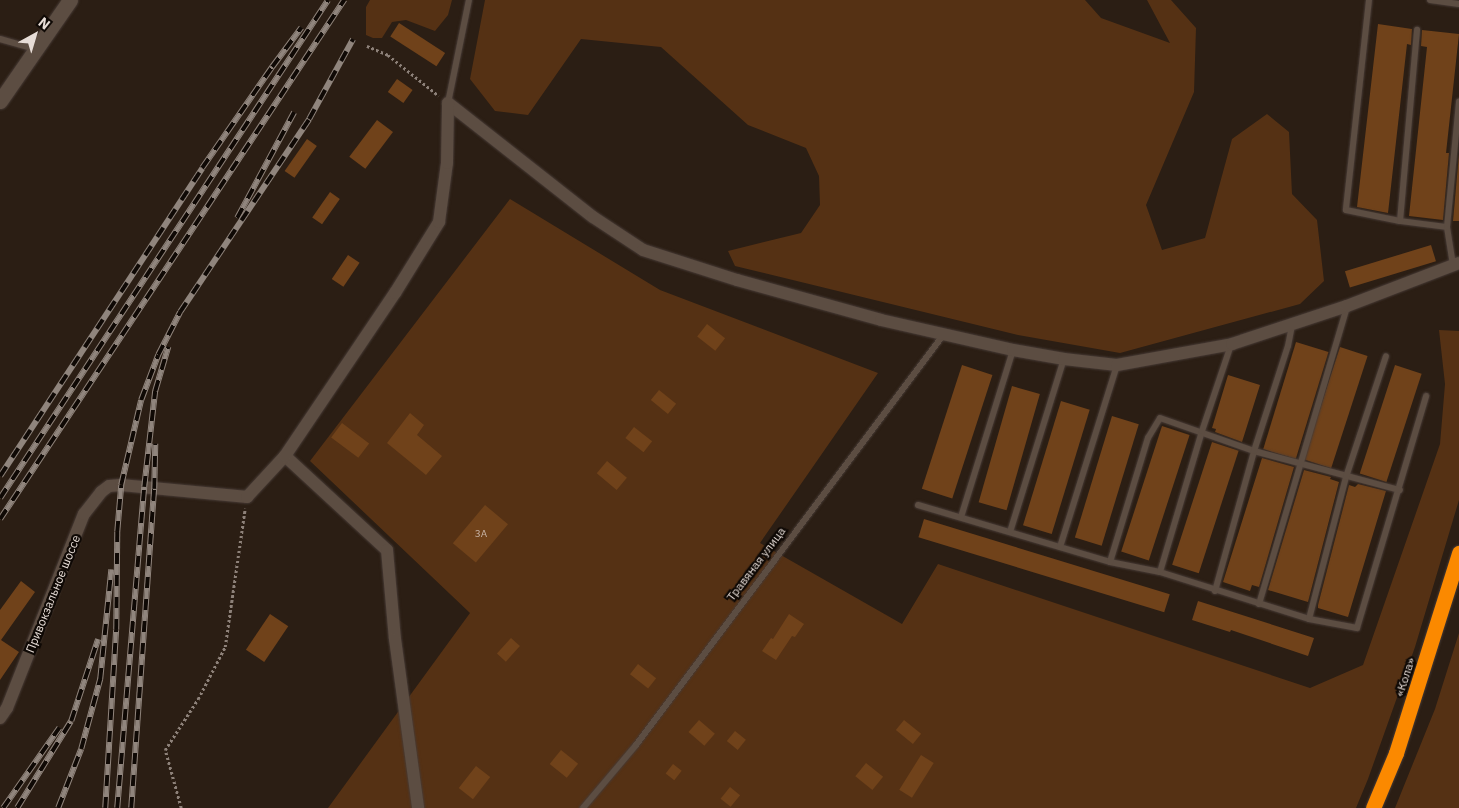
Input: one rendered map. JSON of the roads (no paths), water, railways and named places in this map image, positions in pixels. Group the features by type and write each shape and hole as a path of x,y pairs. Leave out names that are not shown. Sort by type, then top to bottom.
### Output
{"highway":[{"name":"«Кола»","path":"1372,808 1396,752 1459,553"}],"street":[{"path":"0,101 70,0"},
{"path":"448,103 593,217 643,250 737,280 881,320 945,333 1013,350 1117,365 1232,344 1347,306 1456,264"},
{"path":"418,808 395,639 387,550 285,456 395,293 438,222 447,163 448,103"},
{"name":"Привокзальное шоссе","path":"0,718 7,708 84,514 101,492 109,486 121,486 247,497 285,456"}],"lane":[{"path":"448,103 469,0"},
{"path":"1369,0 1346,210 1400,221 1446,227"},
{"path":"1430,0 1459,4"},
{"path":"1400,221 1417,30"},
{"path":"0,39 35,49"},
{"path":"1456,264 1446,227 1459,102"},
{"path":"1259,604 1347,306"},
{"path":"1215,592 1254,451 1288,346 1293,324"},
{"name":"Травяная улица","path":"583,808 636,745 945,333"},
{"path":"1160,572 1202,432 1232,344"},
{"path":"961,518 1013,350"},
{"path":"1309,619 1346,477 1386,356"},
{"path":"1010,532 1064,358"},
{"path":"1060,547 1117,365"},
{"path":"918,504 1110,562 1160,572 1215,592 1309,619 1357,628 1400,490 1426,396"},
{"path":"1110,562 1148,438 1160,418 1254,451 1400,490"}],"railway":[{"path":"0,498 328,0"},
{"path":"0,519 344,0"},
{"path":"0,476 202,168 301,28"},
{"path":"105,808 116,630 117,532 121,485 141,400 158,355 180,312 309,119 353,39"},
{"path":"237,218 294,112"},
{"path":"117,808 144,487 155,391 168,347"},
{"path":"131,808 154,489 155,444"},
{"path":"58,808 81,749 100,679 111,570"},
{"path":"17,808 71,721 98,639"},
{"path":"3,808 59,728"}]}
